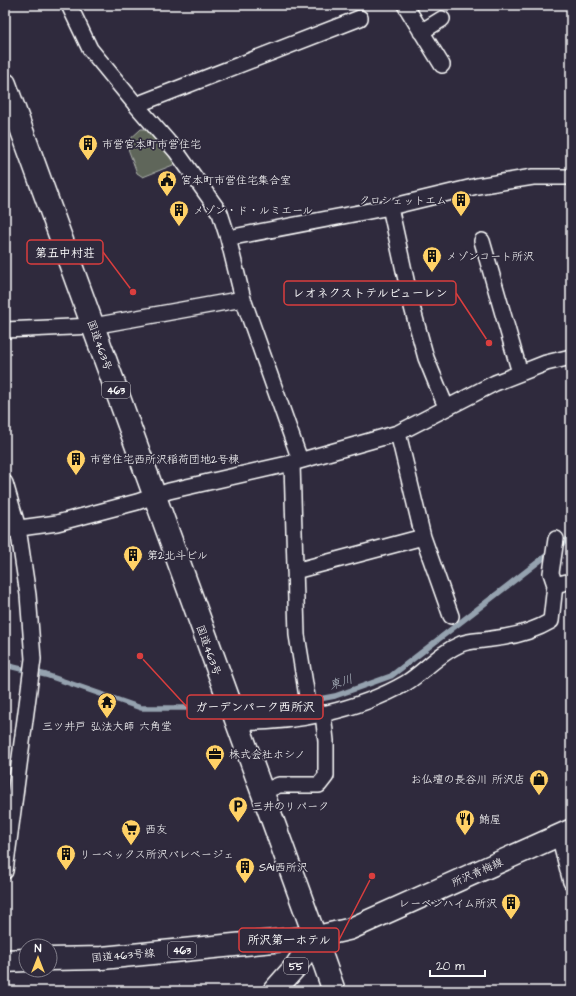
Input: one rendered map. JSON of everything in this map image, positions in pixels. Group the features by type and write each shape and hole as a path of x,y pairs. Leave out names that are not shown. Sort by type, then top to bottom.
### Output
{"main road":[{"name":"国道463号","path":"5,84 334,991"},
{"name":"所沢青梅線","path":"315,937 350,929 565,832"},
{"name":"国道463号線","path":"58,960 102,958 315,937"},
{"name":"55","path":"274,991 296,966 315,937"},
{"path":"5,961 18,960"}],"street":[{"path":"69,5 90,49 176,151 220,214 228,238 243,299 296,462 295,570 297,635 308,691 326,741 326,776 319,785 279,785 262,792"},
{"path":"405,5 442,65"},
{"path":"136,105 360,18"},
{"path":"421,32 442,19"},
{"path":"228,238 390,207 477,186 533,176 571,177"},
{"path":"390,207 426,358 446,407"},
{"path":"482,241 520,373"},
{"path":"5,330 93,326 243,299"},
{"path":"12,529 56,522 154,497 169,490 296,462 398,433 446,407 520,373 546,363 571,357"},
{"path":"398,433 423,537 451,616"},
{"path":"5,483 12,529 28,595 33,662 5,872"},
{"path":"295,570 423,537"},
{"path":"232,712 286,720 352,707 386,694 408,682 431,662 461,643 502,638 542,626 551,621 556,539"},
{"path":"553,579 571,581"},
{"path":"565,832 571,882"}],"green space":[{"path":"141,129 149,129 175,159 173,165 143,177 137,173 127,146 128,141"}],"waterway":[{"name":"東川","path":"558,547 571,537"},
{"name":"東川","path":"236,707 293,704 335,696 391,676 551,552"},
{"name":"東川","path":"5,665 46,675 141,708 226,708"}],"place":[{"name":"市営宮本町市営住宅","path":"88,161"},
{"name":"宮本町市営住宅集合室","path":"167,197"},
{"name":"クロシェットエム","path":"461,217"},
{"name":"メゾン・ド・ルミエール","path":"179,227"},
{"name":"メゾンコート所沢","path":"432,273"},
{"name":"第五中村荘","path":"133,292"},
{"name":"レオネクストテルビューレン","path":"489,343"},
{"name":"市営住宅西所沢稲荷団地2号棟","path":"76,476"},
{"name":"第2北斗ビル","path":"133,572"},
{"name":"ガーデンパーク西所沢","path":"140,656"},
{"name":"三ツ井戸 弘法大師 六角堂","path":"107,719"},
{"name":"株式会社ホシノ","path":"215,771"},
{"name":"お仏壇の長谷川 所沢店","path":"539,796"},
{"name":"三井のリパーク","path":"238,823"},
{"name":"鮪屋","path":"465,836"},
{"name":"西友","path":"131,846"},
{"name":"リーベックス所沢バレベージェ","path":"66,871"},
{"name":"所沢第一ホテル","path":"372,876"},
{"name":"SAI西所沢","path":"245,884"},
{"name":"レーベンハイム所沢","path":"511,920"}]}
